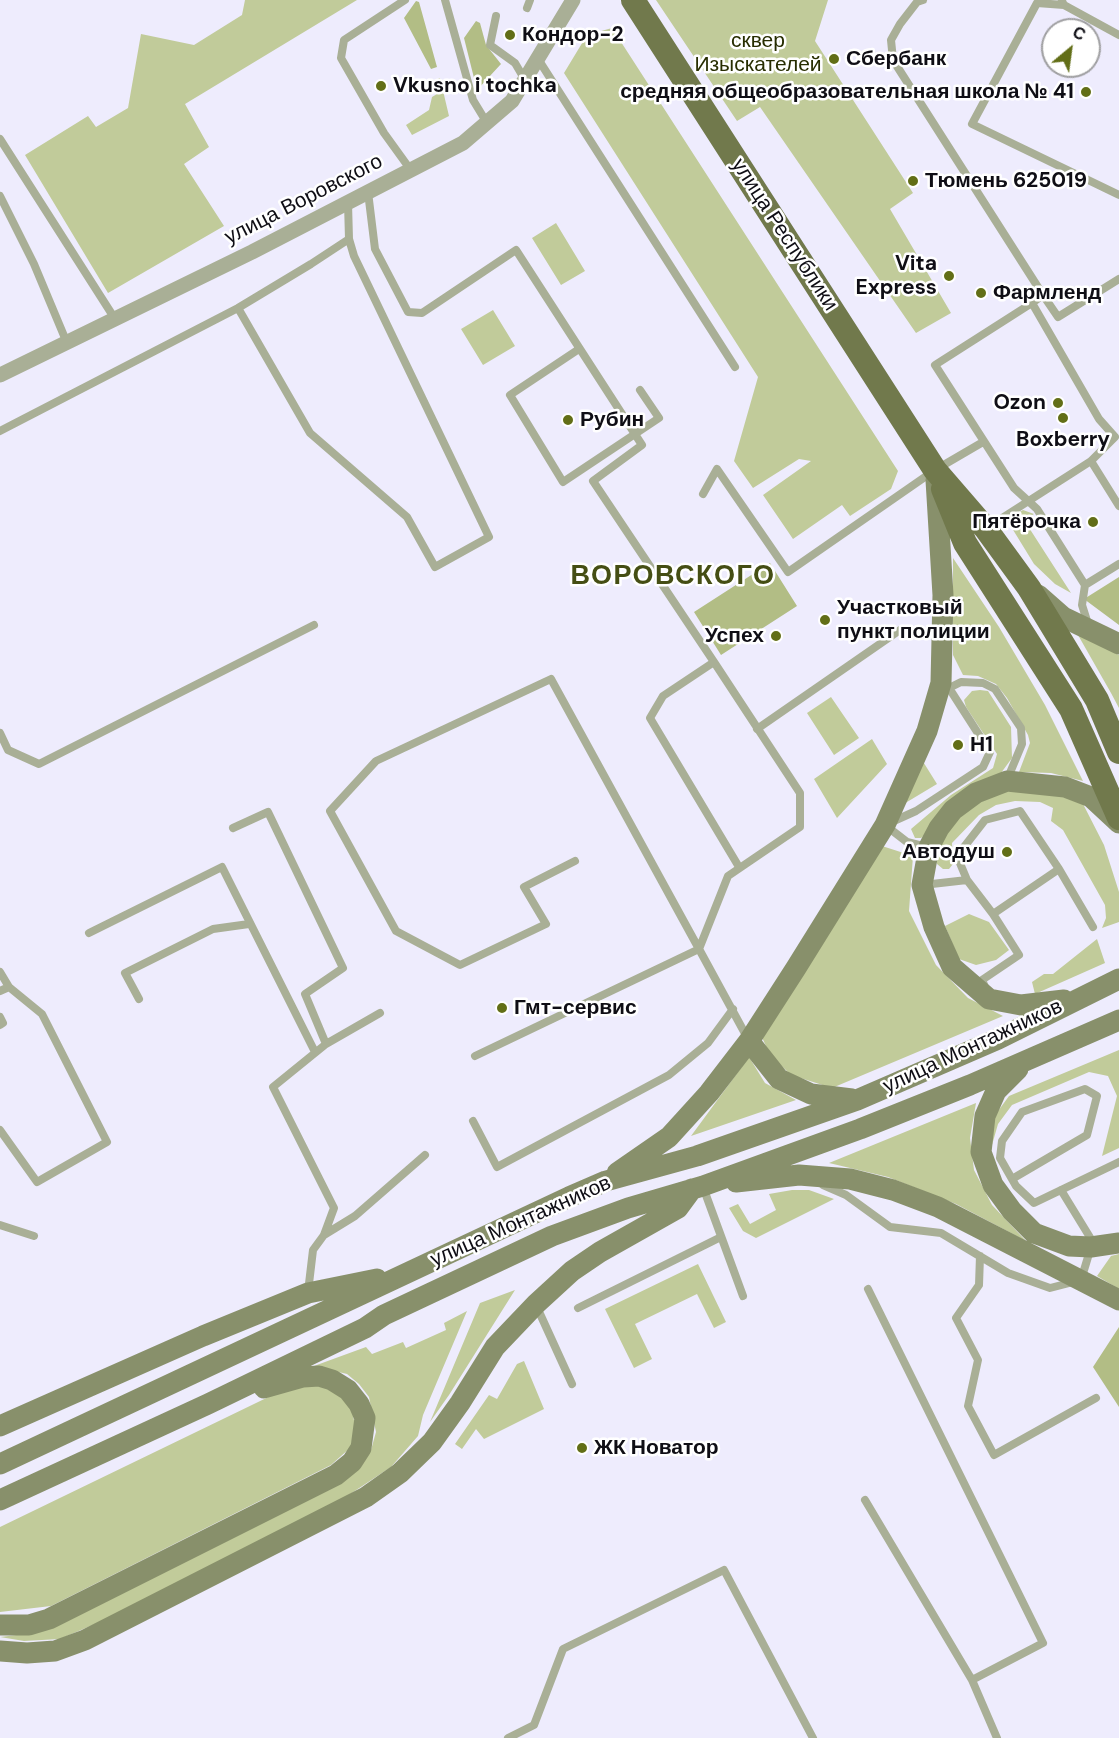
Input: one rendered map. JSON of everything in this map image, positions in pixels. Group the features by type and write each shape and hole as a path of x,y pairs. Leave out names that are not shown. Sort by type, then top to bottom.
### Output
{"main road":[{"name":"улица Республики","path":"633,0 935,470 986,529 1029,588 1097,700 1119,752"},
{"name":"улица Республики","path":"935,470 965,543 1071,709 1119,818"},
{"path":"606,1181 669,1137 709,1093 748,1041 885,825 945,686 943,595 935,470"},
{"path":"1029,588 1063,617 1119,644"},
{"path":"1080,998 1021,1005 989,999 952,967 934,927 922,885 929,847 939,828 953,810 976,793 1007,781 1065,787 1091,797 1119,823"},
{"name":"улица Монтажников","path":"0,1464 606,1181 697,1156 857,1100 998,1039 1119,979"},
{"name":"улица Монтажников","path":"0,1500 231,1394 365,1328 384,1314 530,1245 628,1208 697,1188 891,1117 1119,1020"},
{"path":"748,1041 779,1079 811,1094 857,1100"},
{"path":"1024,1062 996,1091 985,1116 981,1152 993,1185 1012,1211 1034,1233 1069,1246 1091,1248 1119,1243"},
{"path":"0,1651 27,1653 55,1651 85,1640 366,1497 400,1473 432,1442 495,1347 536,1304 572,1271 600,1252 678,1208 697,1188 799,1175 850,1179 893,1190 938,1207 1119,1300"},
{"path":"0,1426 203,1336 308,1293 410,1273"},
{"path":"0,1625 29,1625 49,1619 336,1474 352,1462 361,1448 365,1418 359,1404 348,1390 332,1380 319,1376 303,1377 269,1387 231,1394"}],"street":[{"name":"улица Воровского","path":"0,375 463,143 488,125 512,101 573,0"}],"lane":[{"path":"405,0 344,40 341,58 384,133 410,169"},
{"path":"445,0 473,100 488,125"},
{"path":"923,0 917,2 891,40 893,60 1058,317 1119,279"},
{"path":"1119,35 1063,3 1036,3 972,124 1119,195"},
{"path":"496,16 490,45 515,63 525,80"},
{"path":"538,60 735,367"},
{"path":"0,139 115,319"},
{"path":"368,192 375,249 408,312 422,313 516,250 642,446 593,481 800,793 800,827 728,876 699,949 475,1056"},
{"path":"0,196 34,264 67,343"},
{"path":"238,308 310,434 407,517 435,567 489,537 354,256 349,239 348,202"},
{"path":"0,431 238,308 349,239"},
{"path":"1043,295 934,365 1014,488 1037,509 1085,585 1082,605 1092,632"},
{"path":"986,529 1091,461 1114,437 1099,419 1032,303"},
{"path":"579,349 510,395 563,482 659,418 640,390"},
{"path":"703,494 717,469 788,572 935,470 983,442"},
{"path":"1091,461 1119,506"},
{"path":"1085,585 1119,564"},
{"path":"0,734 8,750 39,764 314,625"},
{"path":"757,729 900,630"},
{"path":"714,662 663,696 650,718 739,867"},
{"path":"575,861 524,887 546,924 460,965 396,931 330,811 376,761 551,679 748,1041"},
{"path":"929,847 907,842 885,825 916,811 983,767 990,752 945,686 961,682 983,683 995,689 1021,728 1022,744 1007,781"},
{"path":"989,999 982,980 1019,955 993,914 967,880 957,856 985,820 1020,811 1059,868 1093,927"},
{"path":"233,828 268,812 344,969 305,994 327,1044"},
{"path":"89,933 222,867 315,1052"},
{"path":"993,914 1059,868"},
{"path":"922,885 967,880"},
{"path":"139,999 125,973 213,929 249,924"},
{"path":"0,972 9,987 42,1014 107,1142 37,1182 0,1130"},
{"path":"0,991 9,987"},
{"path":"473,1121 497,1167 669,1075 708,1043 732,1009"},
{"path":"308,1293 312,1250 324,1235 334,1209 273,1087 315,1052 380,1013"},
{"path":"0,1017 3,1023 0,1025"},
{"path":"1012,1179 1087,1134 1097,1096 1085,1089 1022,1112 1002,1141 1000,1158 1012,1179 1034,1203 1119,1162"},
{"path":"324,1235 355,1216 425,1155"},
{"path":"799,1175 846,1195 891,1227 941,1233 1008,1273 1050,1288 1081,1280 1091,1248 1091,1239 1061,1190"},
{"path":"697,1188 721,1238 743,1296"},
{"path":"0,1225 34,1236"},
{"path":"578,1308 721,1238"},
{"path":"980,1256 979,1284 956,1318 978,1360 968,1406 994,1455 1096,1398"},
{"path":"868,1289 1042,1643 972,1680"},
{"path":"536,1304 572,1384"},
{"path":"865,1500 972,1680 997,1738"},
{"path":"508,1738 534,1725 563,1649 724,1570 813,1738"}],"green space":[{"path":"245,0 357,0 185,104 209,147 184,164 224,226 108,293 25,155 88,116 96,127 128,108 141,34 194,45 242,15"},
{"name":"сквер Изыскателей","path":"656,0 828,0 815,41 913,193 890,209 951,313 916,333 760,107 737,121"},
{"path":"416,1 419,2 437,67 431,69 404,18"},
{"path":"476,21 480,23 486,45 501,64 477,90 464,38"},
{"path":"612,28 898,471 891,489 850,516 842,505 793,539 763,495 811,461 799,459 753,488 734,461 758,377 564,73 587,35"},
{"path":"440,78 449,116 412,135 406,125 429,110 432,97 442,91 435,80"},
{"path":"556,223 585,271 561,285 532,238"},
{"path":"493,310 515,346 483,365 461,329"},
{"path":"1023,510 1034,514 1024,520 1071,593 1055,584 1034,564 1007,520"},
{"path":"953,558 999,627 1045,705 1083,781 1051,773 1019,772 1030,743 1028,735 1007,698 996,684 978,676 963,675 953,655"},
{"path":"770,563 797,606 721,655 694,612"},
{"path":"1119,577 1119,625 1084,599"},
{"path":"1078,635 1119,655 1119,708 1111,693"},
{"path":"972,691 988,691 1011,727 1012,758 1001,773 921,838 915,838 911,829 951,795 993,768 997,754 966,707 964,700"},
{"path":"831,697 859,738 834,755 807,713"},
{"path":"872,739 887,764 837,818 814,779"},
{"path":"922,760 937,784 902,805"},
{"path":"1000,791 1044,791 1082,802 1104,845 1119,892 1119,922 1102,928 1106,918 1105,905 1063,830 1051,821 1053,808 1040,802 1015,801 996,805 979,815 952,843 953,864 949,869 943,869 937,864 935,857 941,841 964,811"},
{"path":"882,846 913,856 909,911 936,965 968,998 1003,1016 832,1088 791,1075 770,1055 761,1035"},
{"path":"969,914 989,922 1009,950 996,960 976,965 959,959 945,926"},
{"path":"1097,939 1105,963 1035,994 1032,982 1044,974 1053,974"},
{"path":"1119,1050 1119,1148 1102,1156 1117,1096 1108,1076 1089,1072 1012,1105 998,1124 992,1145 993,1118 1009,1096"},
{"path":"749,1057 765,1083 796,1100 691,1136"},
{"path":"976,1103 970,1138 974,1170 992,1205 1026,1241 956,1204 888,1177 829,1163"},
{"path":"809,1190 834,1199 756,1238 743,1231 729,1208 738,1204 750,1224 776,1210 769,1194"},
{"path":"1119,1254 1119,1289 1097,1276 1111,1256"},
{"path":"698,1264 726,1322 714,1328 697,1294 635,1324 652,1359 634,1368 605,1309"},
{"path":"515,1290 449,1395 430,1422 480,1303"},
{"path":"467,1311 423,1415 418,1436 391,1467 326,1510 102,1621 60,1639 24,1641 0,1637 33,1633 371,1450 376,1432 369,1397 347,1374 314,1366 366,1347 372,1354 403,1342 406,1348 446,1330 444,1323"},
{"path":"1119,1327 1119,1407 1093,1367"},
{"path":"524,1361 544,1409 484,1439 476,1429 462,1449 455,1444 489,1395 497,1399 517,1364"},
{"path":"313,1384 336,1390 351,1407 356,1429 350,1448 331,1465 51,1606 0,1612 0,1527 287,1388"}],"place":[{"name":"Кондор-2","path":"510,35"},
{"name":"Сбербанк","path":"834,59"},
{"name":"Vkusno i tochka","path":"381,86"},
{"name":"средняя общеобразовательная школа № 41","path":"1086,92"},
{"name":"Тюмень 625019","path":"913,181"},
{"name":"Vita Express","path":"949,276"},
{"name":"Фармленд","path":"981,293"},
{"name":"Ozon","path":"1058,403"},
{"name":"Boxberry","path":"1063,418"},
{"name":"Рубин","path":"568,420"},
{"name":"Пятёрочка","path":"1093,522"},
{"name":"Участковый пункт полиции","path":"825,620"},
{"name":"Успех","path":"776,636"},
{"name":"Н1","path":"958,745"},
{"name":"Автодуш","path":"1007,852"},
{"name":"Гмт-сервис","path":"502,1008"},
{"name":"ЖК Новатор","path":"582,1448"}],"district":[{"name":"ВОРОВСКОГО","path":"673,577"}]}
